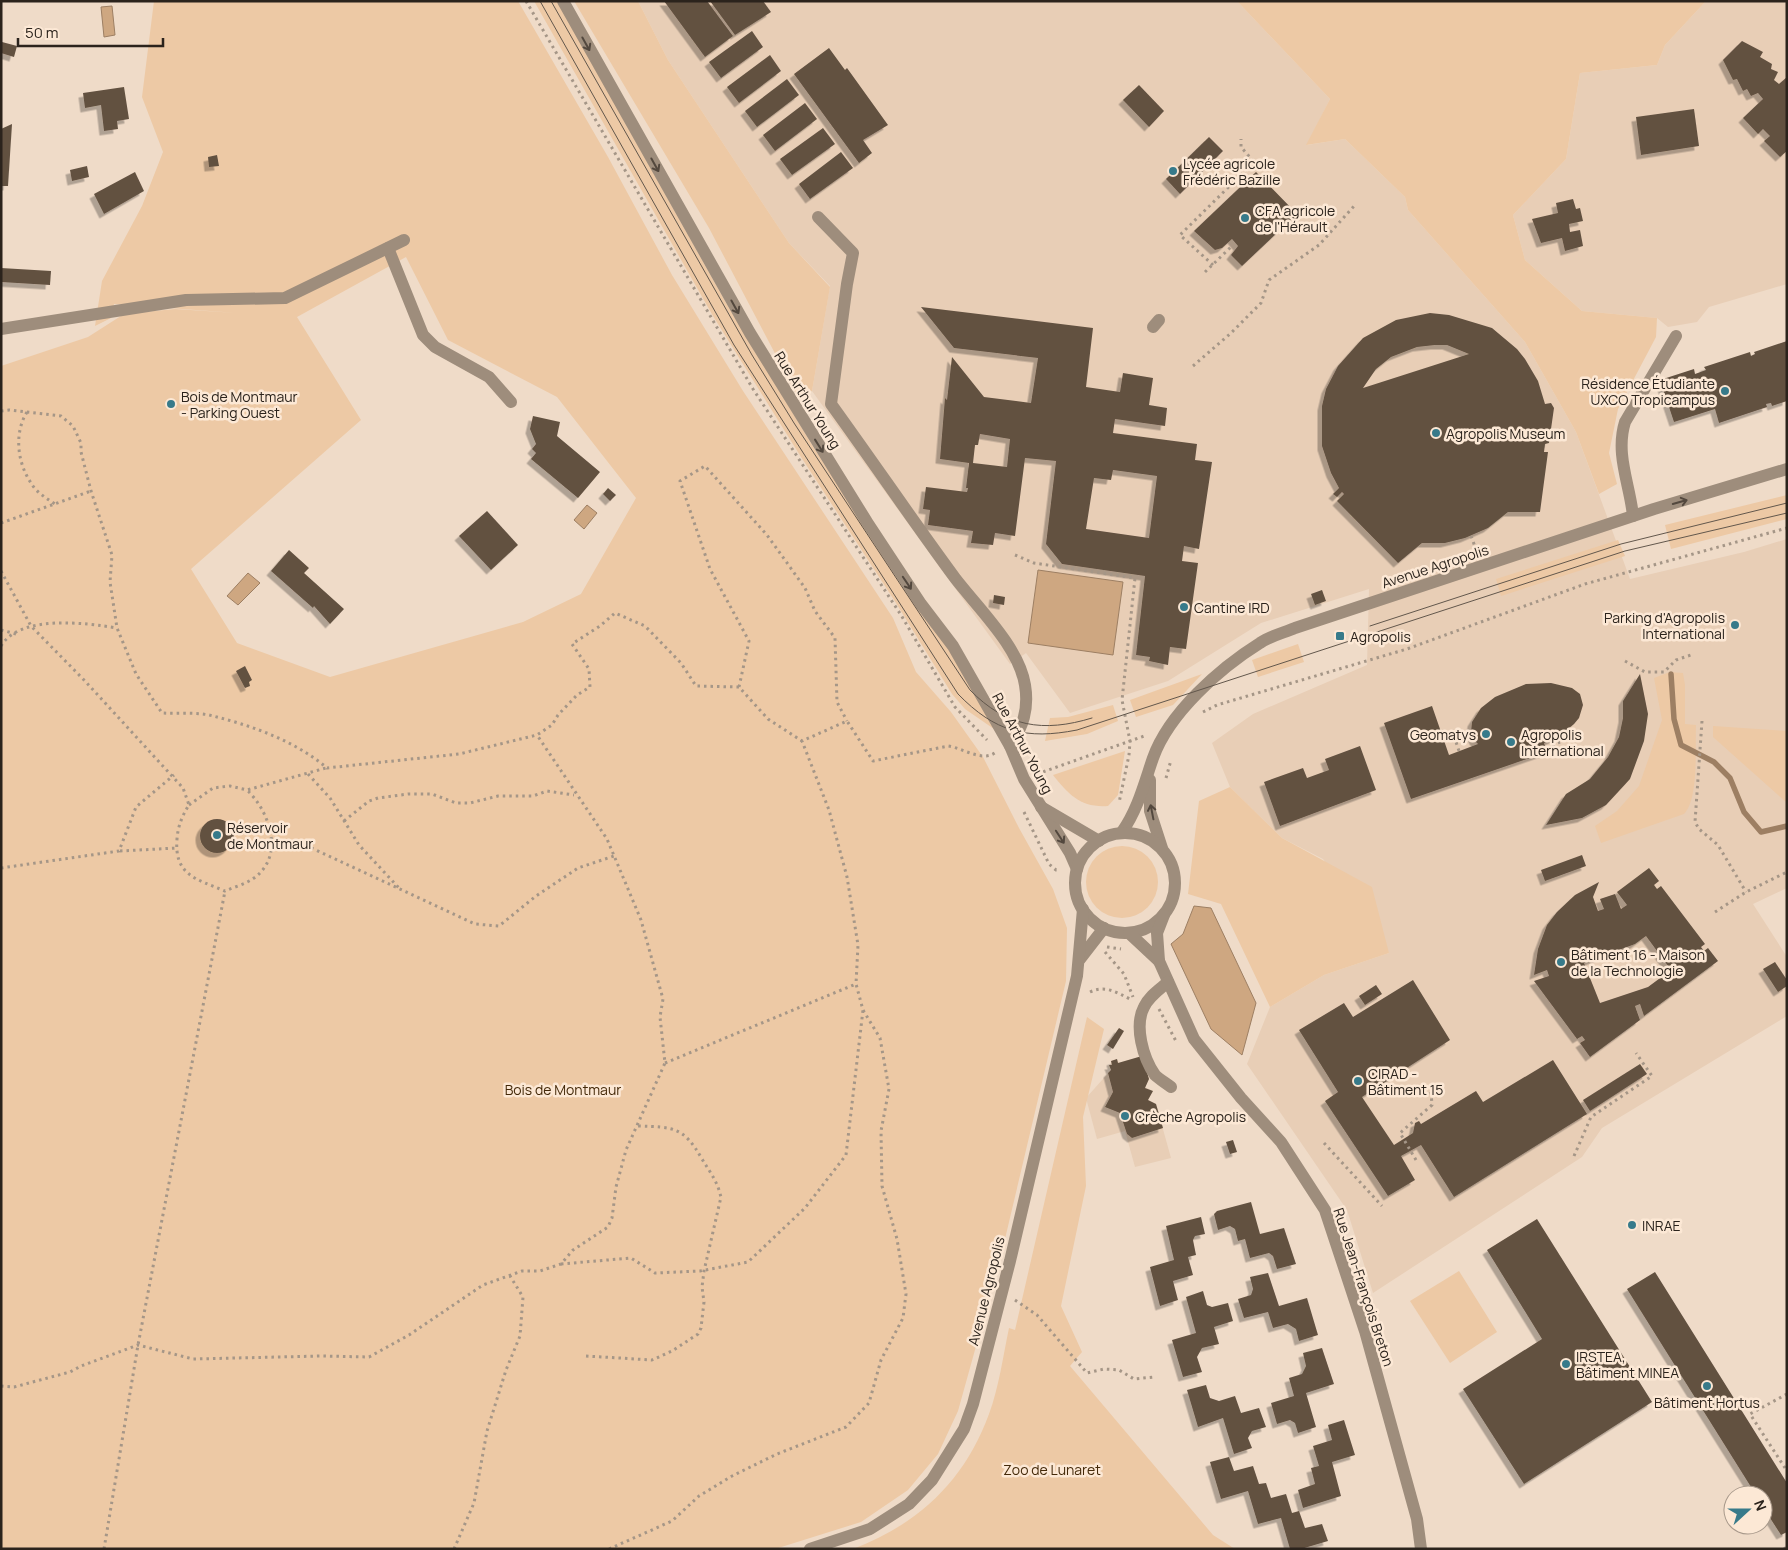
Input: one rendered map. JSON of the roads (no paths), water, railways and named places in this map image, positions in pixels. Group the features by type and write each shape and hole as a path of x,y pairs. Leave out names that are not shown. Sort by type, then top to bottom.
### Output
{"street":[{"name":"Rue Arthur Young","path":"563,1 750,333 867,522 921,604 953,646 1010,746 1024,779 1070,853 1077,870"},
{"path":"818,217 853,253 847,284 832,404 955,578 1009,646 1025,685 1026,707 1023,728 1010,746"},
{"path":"1,329 186,300 285,298 404,240"},
{"path":"388,248 423,335 435,347 489,377 511,402"},
{"path":"1633,516 1631,493 1622,464 1622,434 1626,422 1676,336"},
{"name":"Avenue Agropolis","path":"1122,832 1133,814 1150,772 1153,758 1170,728 1200,690 1261,642 1295,628 1633,516 1787,469"},
{"name":"Avenue Agropolis","path":"1150,772 1150,811 1163,851"},
{"name":"Rue Arthur Young","path":"1040,806 1099,841"},
{"path":"1122,832 1142,835 1163,851 1171,866 1175,882 1174,894 1164,915 1145,929 1129,933 1104,928 1090,917 1083,909 1076,890 1077,870 1082,856 1109,835 1122,832"},
{"name":"Avenue Agropolis","path":"810,1549 870,1529 909,1504 932,1480 964,1429 973,1404 1010,1261 1079,961 1083,909"},
{"name":"Rue Jean-François Breton","path":"1164,915 1157,933 1159,961 1194,1039 1241,1098 1281,1142 1325,1210 1365,1330 1417,1519 1422,1549"},
{"name":"Avenue Agropolis","path":"1079,961 1104,928"},
{"name":"Rue Jean-François Breton","path":"1129,933 1159,961"},
{"path":"1168,982 1154,993 1144,1006 1140,1031 1145,1053 1156,1076 1171,1087"}],"waterway":[{"path":"1671,674 1674,719 1681,745 1714,762 1730,778 1744,812 1761,832 1787,826"}],"tram line":[{"path":"540,1 734,345 958,694 972,707 998,725 1012,730 1042,734 1077,730 1625,551 1787,513"},
{"path":"551,1 752,355 794,423 970,690 997,712 1026,724 1057,725 1092,718"},
{"path":"1370,626 1621,544 1787,503"}],"place":[{"name":"Lycée agricole Frédéric Bazille","path":"1173,171"},
{"name":"CFA agricole de l'Hérault","path":"1245,218"},
{"name":"Résidence Étudiante UXCO Tropicampus","path":"1725,391"},
{"name":"Bois de Montmaur - Parking Ouest","path":"171,404"},
{"name":"Agropolis Museum","path":"1436,433"},
{"name":"Cantine IRD","path":"1184,607"},
{"name":"Parking d'Agropolis International","path":"1735,625"},
{"name":"Agropolis","path":"1340,636"},
{"name":"Geomatys","path":"1486,734"},
{"name":"Agropolis International","path":"1511,742"},
{"name":"Réservoir de Montmaur","path":"217,835"},
{"name":"Bâtiment 16 - Maison de la Technologie","path":"1561,962"},
{"name":"CIRAD - Bâtiment 15","path":"1358,1081"},
{"name":"Crèche Agropolis","path":"1125,1116"},
{"name":"INRAE","path":"1632,1225"},
{"name":"IRSTEA, Bâtiment MINEA","path":"1566,1364"},
{"name":"Bâtiment Hortus","path":"1707,1386"}],"park label":[{"name":"Bois de Montmaur","path":"563,1089"},
{"name":"Zoo de Lunaret","path":"1052,1469"}]}
